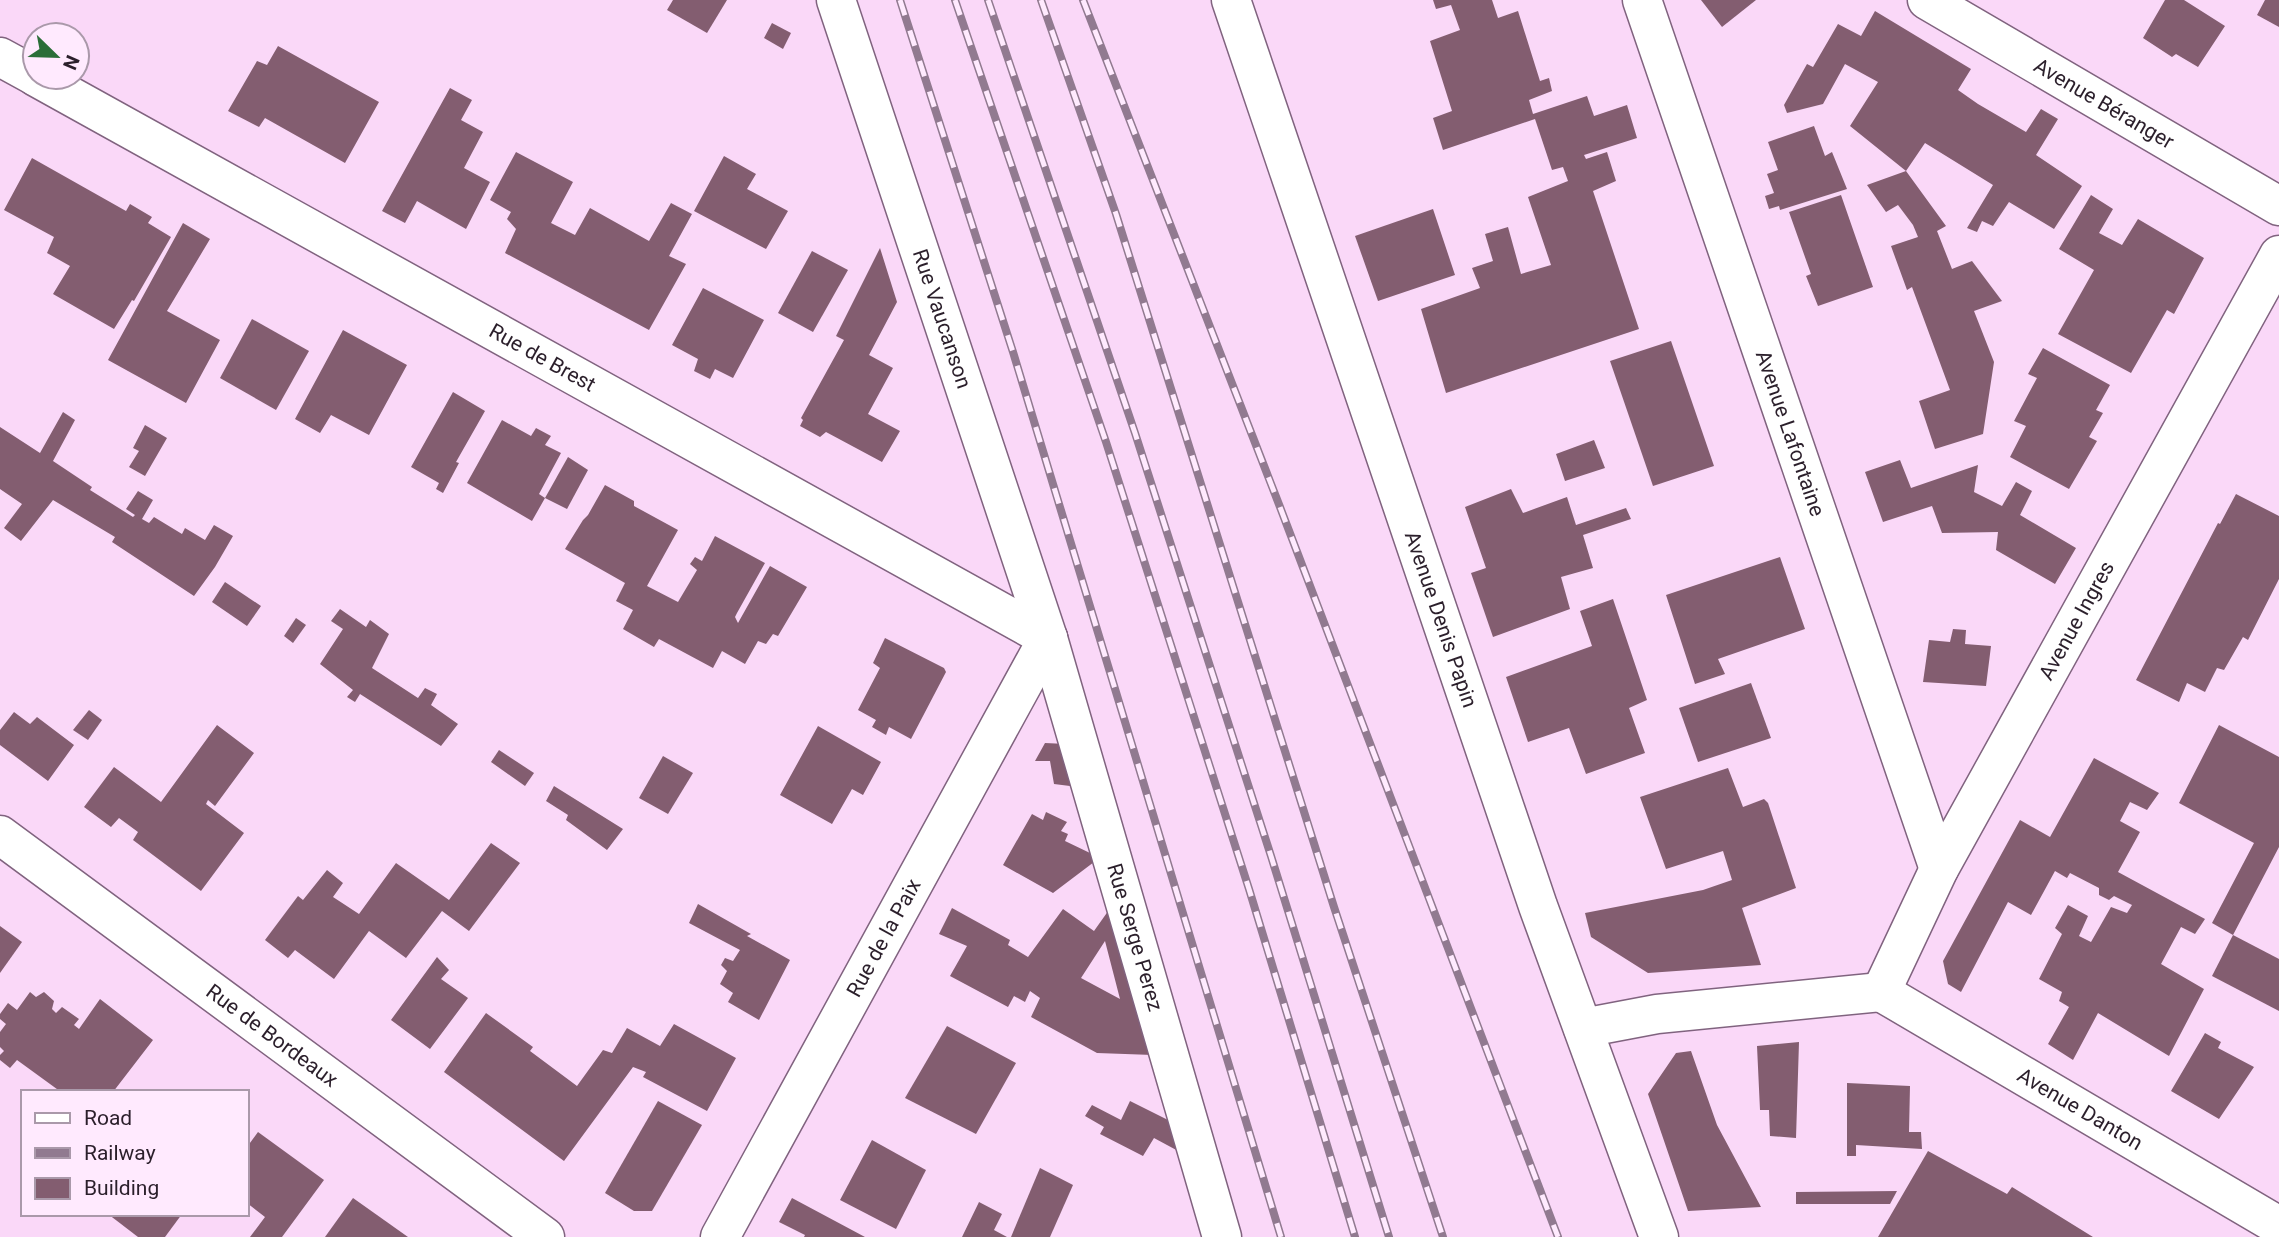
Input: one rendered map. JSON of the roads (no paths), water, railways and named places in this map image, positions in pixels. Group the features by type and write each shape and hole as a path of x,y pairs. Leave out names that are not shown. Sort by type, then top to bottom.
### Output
{"street":[{"name":"Rue Vaucanson","path":"836,0 1048,638"},
{"name":"Avenue Denis Papin","path":"1231,0 1538,906 1659,1237"},
{"name":"Avenue Lafontaine","path":"1642,0 1939,869"},
{"name":"Avenue Béranger","path":"1927,0 2279,206"},
{"name":"Rue de Brest","path":"0,57 21,69"},
{"name":"Rue de Brest","path":"60,91 1048,638"},
{"name":"Avenue Ingres","path":"1881,992 1939,869 2279,255"},
{"name":"Rue de la Paix","path":"720,1237 1048,638"},
{"name":"Rue Serge Perez","path":"1048,638 1222,1237"},
{"name":"Rue de Bordeaux","path":"0,835 545,1237"},
{"path":"1583,1028 1657,1014 1881,992"},
{"name":"Avenue Danton","path":"1881,992 2279,1226"}],"railway":[{"path":"900,0 1013,352 1281,1237"},
{"path":"955,0 1106,442 1249,889 1355,1237"},
{"path":"988,0 1135,433 1271,856 1389,1237"},
{"path":"1041,0 1116,214 1334,907 1443,1237"},
{"path":"1083,0 1280,507 1558,1237"}]}
